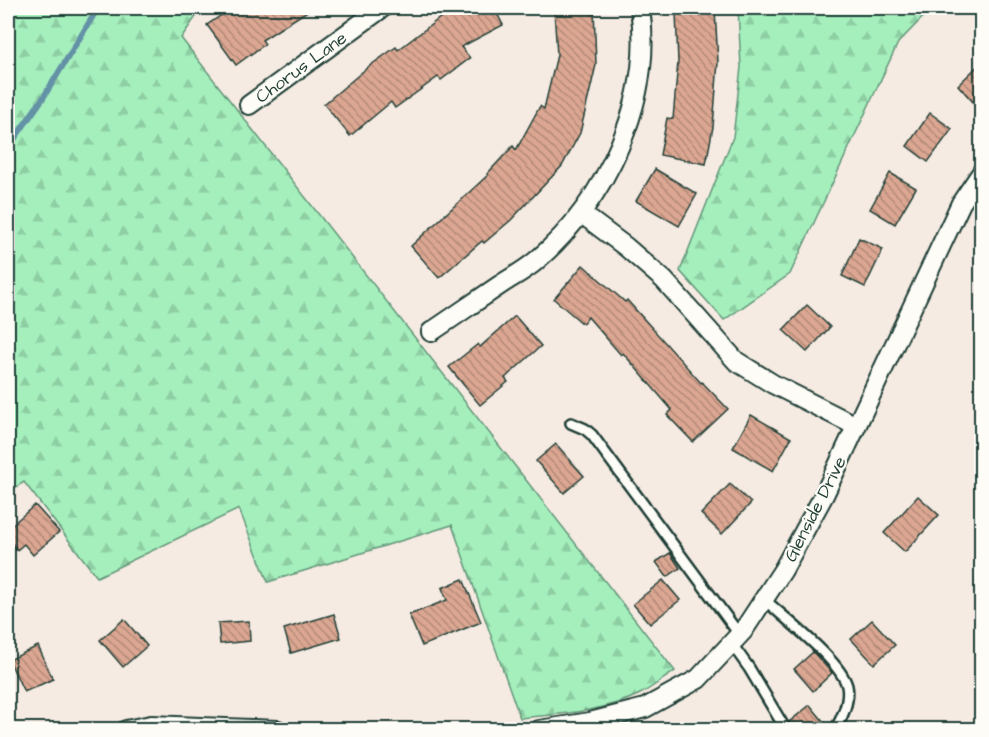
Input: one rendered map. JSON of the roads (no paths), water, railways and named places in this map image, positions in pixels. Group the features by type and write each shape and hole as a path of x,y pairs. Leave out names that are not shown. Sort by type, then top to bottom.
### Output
{"street":[{"name":"Chorus Lane","path":"249,105 382,8"},
{"path":"431,332 537,260 582,214 613,163 633,111 640,69 642,19 640,8"},
{"name":"Glenside Drive","path":"539,729 590,722 645,708 698,679 735,639 783,570 824,495 961,203 981,172"},
{"path":"582,214 626,247 664,280 736,361 773,384 856,426"},
{"path":"126,729 151,725 278,729"}],"lane":[{"path":"571,423 592,435 735,639 749,668 786,729"},
{"path":"764,599 824,652 847,684 845,707 835,729"}],"waterway":[{"path":"8,148 43,98 98,8"}]}
